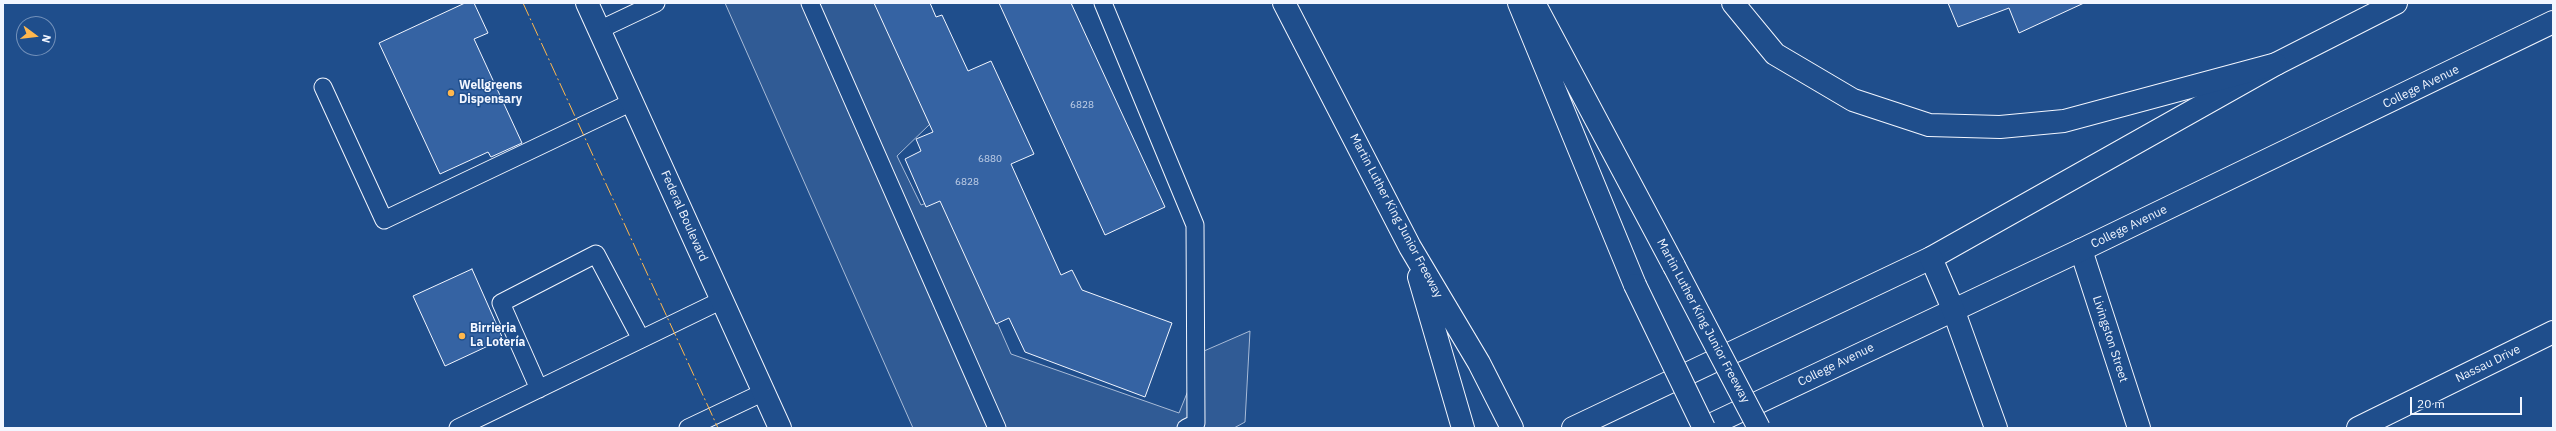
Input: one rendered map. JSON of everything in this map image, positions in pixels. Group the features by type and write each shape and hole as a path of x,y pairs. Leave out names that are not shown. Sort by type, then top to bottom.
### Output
{"main road":[{"name":"Federal Boulevard","path":"587,3 780,428"},
{"name":"Martin Luther King Junior Freeway","path":"1284,3 1410,247 1479,364 1512,428"},
{"path":"1519,3 1635,285 1704,428"},
{"name":"Martin Luther King Junior Freeway","path":"1534,3 1759,428"},
{"path":"1733,3 1775,54 1853,100 1929,125 2000,127 2064,121 2276,64"},
{"path":"1573,428 1931,258 2276,64 2396,3"},
{"name":"College Avenue","path":"1704,428 1953,309 2081,250 2553,22"},
{"path":"1410,247 1462,425"},
{"name":"Livingston Street","path":"2081,250 2139,428"},
{"path":"1931,258 1953,309 1996,428"},
{"name":"Nassau Drive","path":"2358,428 2553,332"}],"lane":[{"path":"599,30 656,3"},
{"path":"810,3 997,428"},
{"path":"1103,3 1195,225 1196,423 1186,428"},
{"path":"323,87 384,220 632,102"},
{"path":"539,389 501,303 596,254 640,339"},
{"path":"458,428 722,300"},
{"path":"688,428 764,392"}],"shaded area":[{"path":"725,3 878,3 930,124 897,156 921,205 942,197 1011,354 1179,413 1204,351 1250,331 1245,422 1234,428 913,428"}],"building":[{"name":"Wellgreens Dispensary","path":"465,3 474,3 488,33 474,39 522,143 491,157 488,152 440,174 379,43"},
{"path":"874,3 930,3 936,17 942,15 968,71 991,61 1034,154 1011,164 1061,275 1072,270 1082,290 1172,323 1145,397 1025,352 1009,318 996,324 940,201 926,207 905,159 921,151 916,139 933,132"},
{"path":"999,3 1071,3 1165,207 1105,235"},
{"path":"1948,3 2084,3 2019,33 2009,8 1958,27"},
{"path":"472,269 503,339 445,366 413,296"}],"power":[{"path":"523,3 718,428"}],"place":[{"name":"Wellgreens Dispensary","path":"451,93"},
{"name":"Birrieria La Lotería","path":"462,336"}]}
